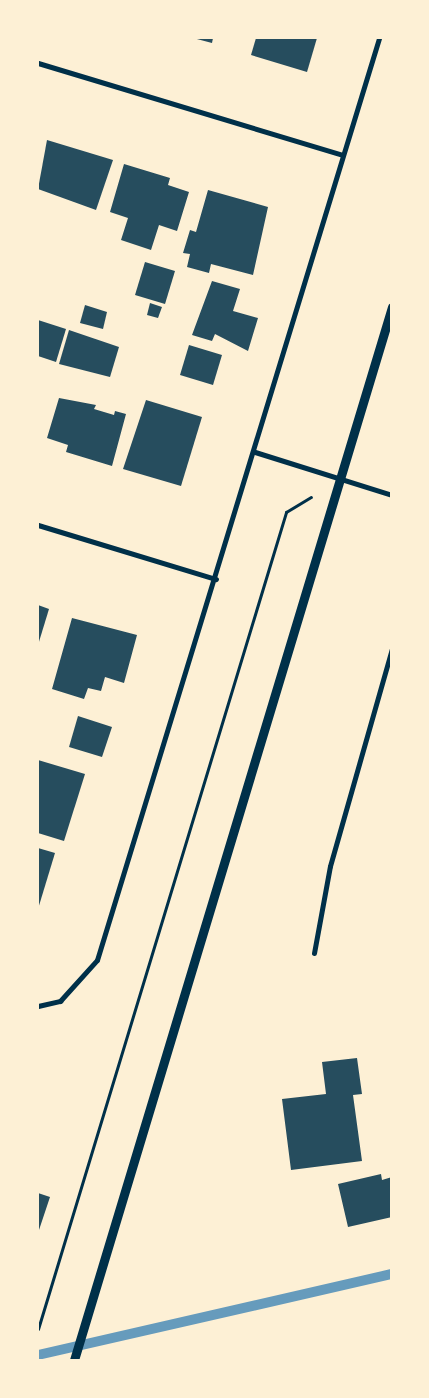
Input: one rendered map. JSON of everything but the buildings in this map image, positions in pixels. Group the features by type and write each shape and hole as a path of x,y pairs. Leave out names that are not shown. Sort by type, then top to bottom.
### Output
{"street":[{"path":"38,1006 60,1001 77,986 97,960 255,452 342,155 379,38"},
{"path":"38,63 342,155"},
{"path":"74,1360 89,1316 392,307"},
{"path":"255,452 392,495"},
{"path":"38,525 216,579"},
{"path":"314,953 330,866 392,649"}],"path":[{"path":"38,1328 286,512 339,479"}],"waterway":[{"path":"38,1355 392,1274"}]}
